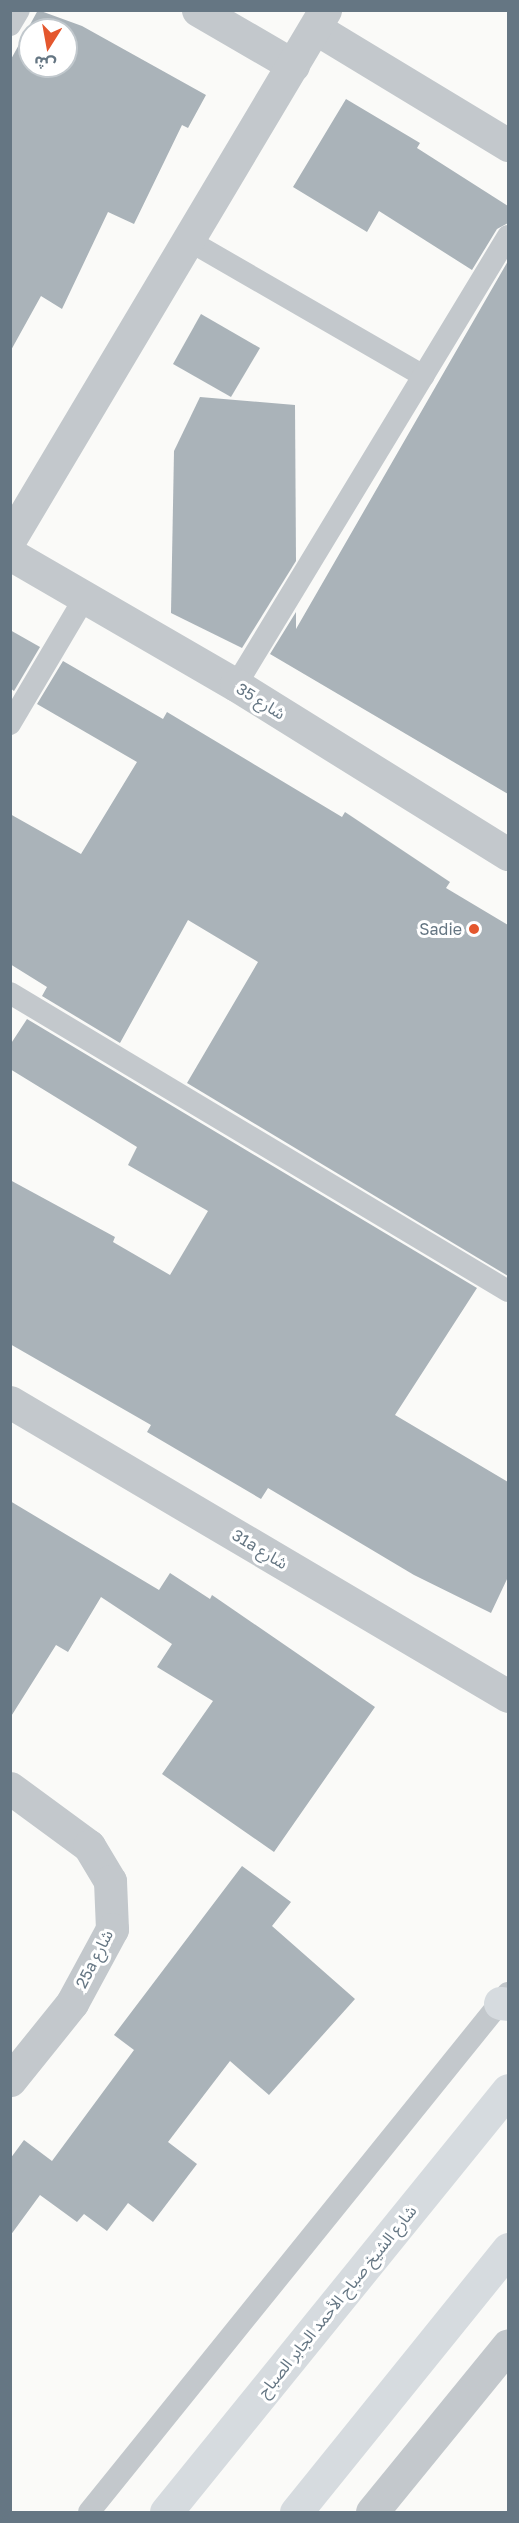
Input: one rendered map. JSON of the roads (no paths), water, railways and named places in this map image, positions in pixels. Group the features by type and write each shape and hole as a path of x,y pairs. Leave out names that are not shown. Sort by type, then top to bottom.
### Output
{"main road":[{"name":"شارع الشيخ صباح الأحمد الجابر الصباح","path":"166,2512 508,2090"},
{"path":"296,2512 508,2249"}],"street":[{"path":"198,10 293,65"},
{"path":"10,539 320,19 508,145"},
{"name":"شارع 35","path":"10,554 237,685 508,854"},
{"name":"31a شارع","path":"10,1402 508,1696"},
{"name":"25a شارع","path":"10,1788 39,1805 89,1846 110,1881 112,1929 72,2003 10,2080"},
{"path":"372,2512 508,2346"}],"lane":[{"path":"10,25 19,10"},
{"path":"237,685 508,236"},
{"path":"188,240 424,376"},
{"path":"10,724 85,597"},
{"path":"10,993 508,1291"},
{"path":"89,2512 506,2000"}],"place":[{"name":"Sadie","path":"474,929"}]}
